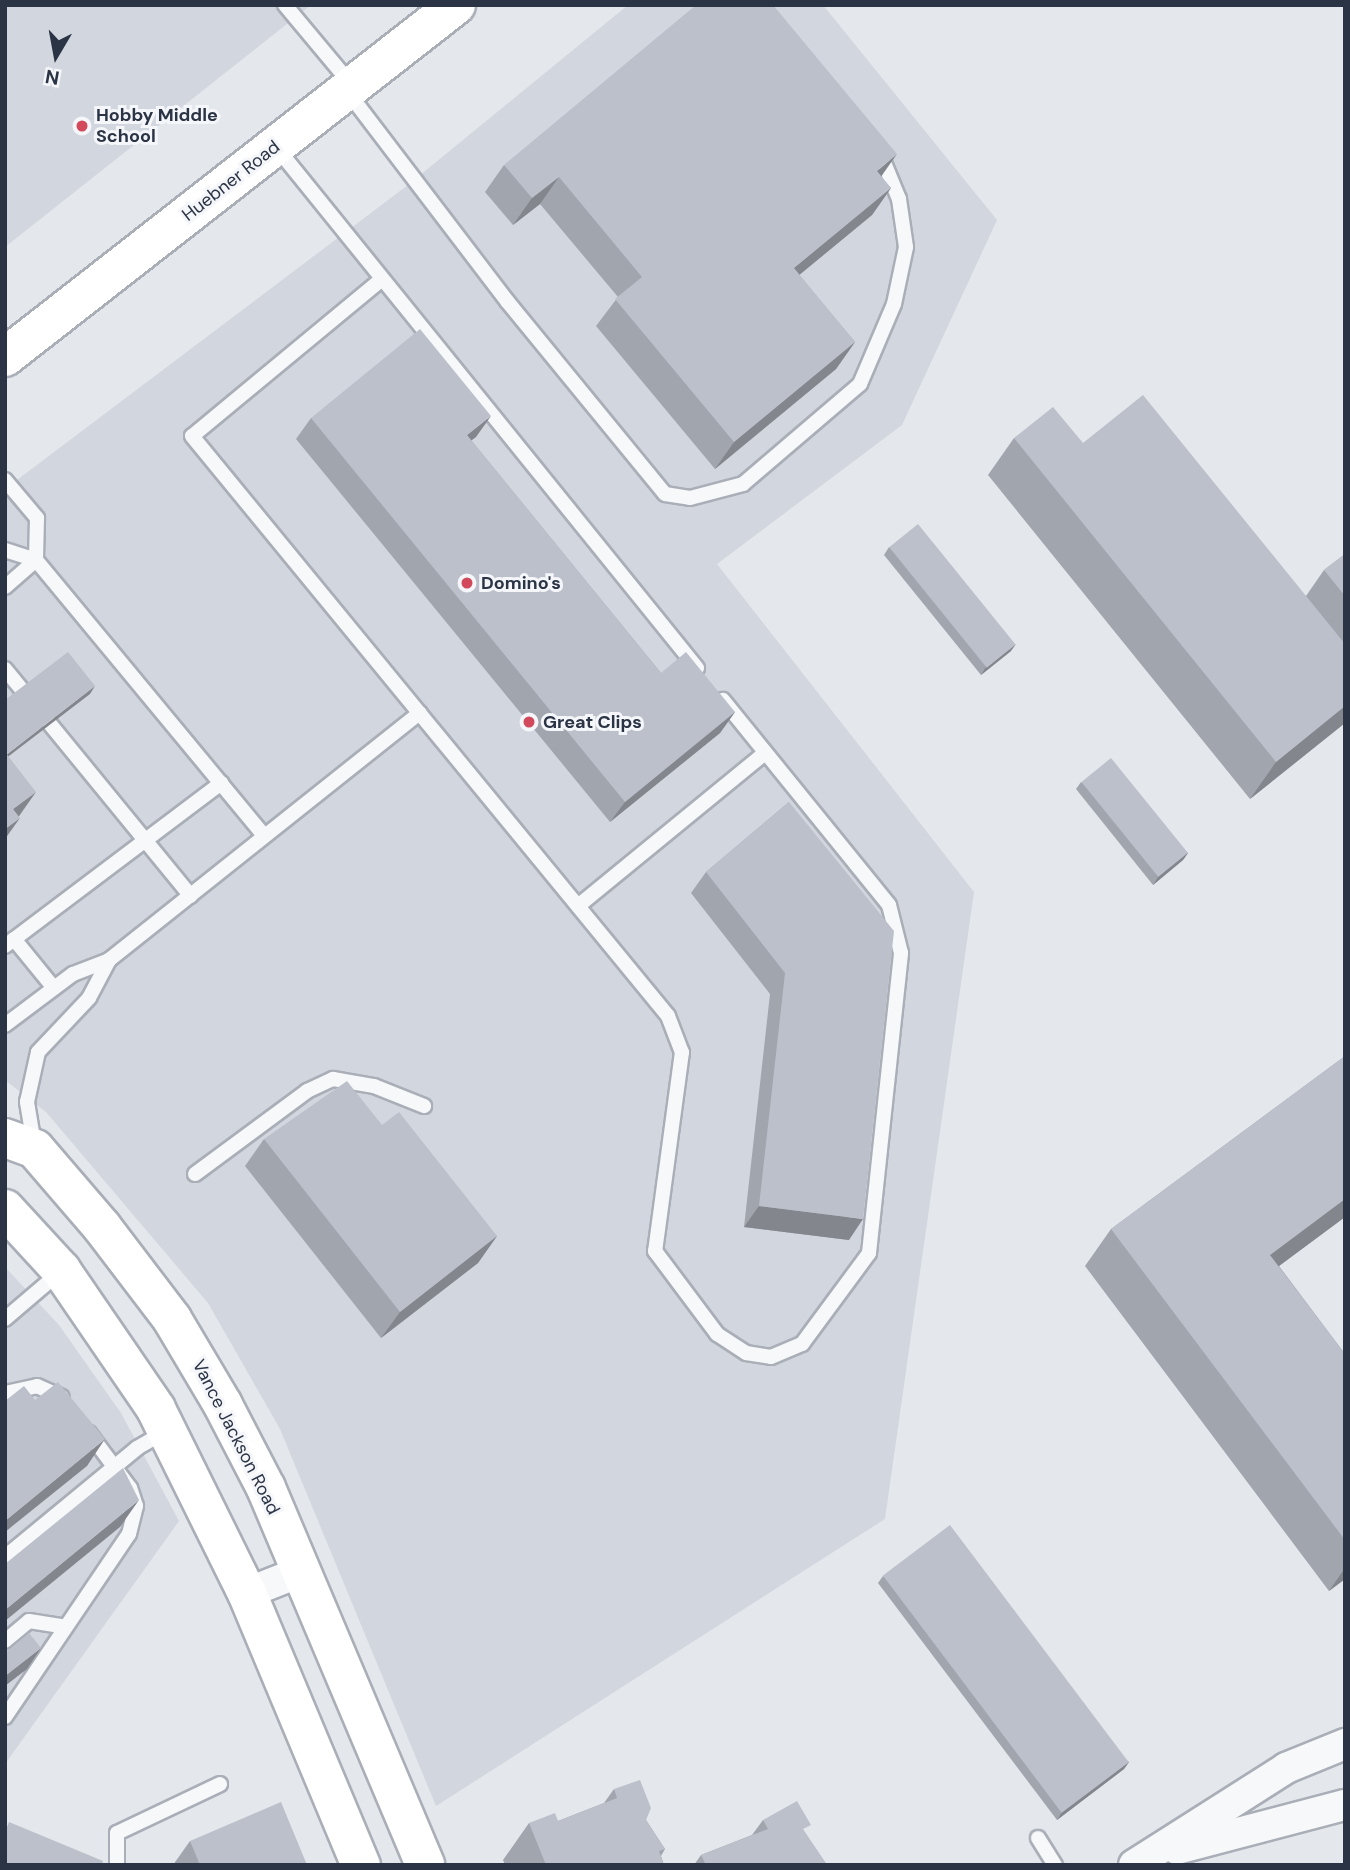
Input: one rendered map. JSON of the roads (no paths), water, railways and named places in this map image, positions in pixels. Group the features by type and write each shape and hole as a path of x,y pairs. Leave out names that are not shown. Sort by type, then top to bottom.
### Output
{"main road":[{"name":"Huebner Road","path":"5,357 456,5"},
{"name":"Vance Jackson Road","path":"20,1144 172,1319 266,1488 425,1865"},
{"path":"5,1209 61,1270 167,1430 247,1593 360,1865"}],"street":[{"path":"247,1593 300,1572"},
{"path":"1142,1861 1286,1768 1345,1744"},
{"path":"1142,1861 1345,1805"}],"lane":[{"path":"285,5 350,88 507,301 665,494 690,498 743,484 860,384 877,349 906,247 899,199 884,158 867,136"},
{"path":"275,146 889,905 901,953 869,1252 802,1344 771,1357 746,1353 717,1334 654,1251 681,1052 668,1016 192,436 382,279"},
{"path":"5,480 37,518 36,560 5,587"},
{"path":"5,550 36,560 263,834"},
{"path":"5,669 191,896"},
{"path":"5,1025 54,988 109,960 191,896 263,834 419,713"},
{"path":"578,906 765,753"},
{"path":"54,988 10,943 221,783"},
{"path":"20,1144 37,1052 89,998 109,960"},
{"path":"195,1174 307,1091 333,1079 374,1086 424,1106"},
{"path":"5,1319 61,1270"},
{"path":"5,1393 37,1386 61,1396 115,1469 136,1506 129,1534 5,1717"},
{"path":"5,1557 167,1430"},
{"path":"5,1641 29,1621 66,1627"},
{"path":"117,1865 117,1833 220,1784"},
{"path":"1038,1838 1055,1865"}],"place":[{"name":"Hobby Middle School","path":"82,126"},
{"name":"Domino's","path":"467,583"},
{"name":"Great Clips","path":"529,722"}]}
